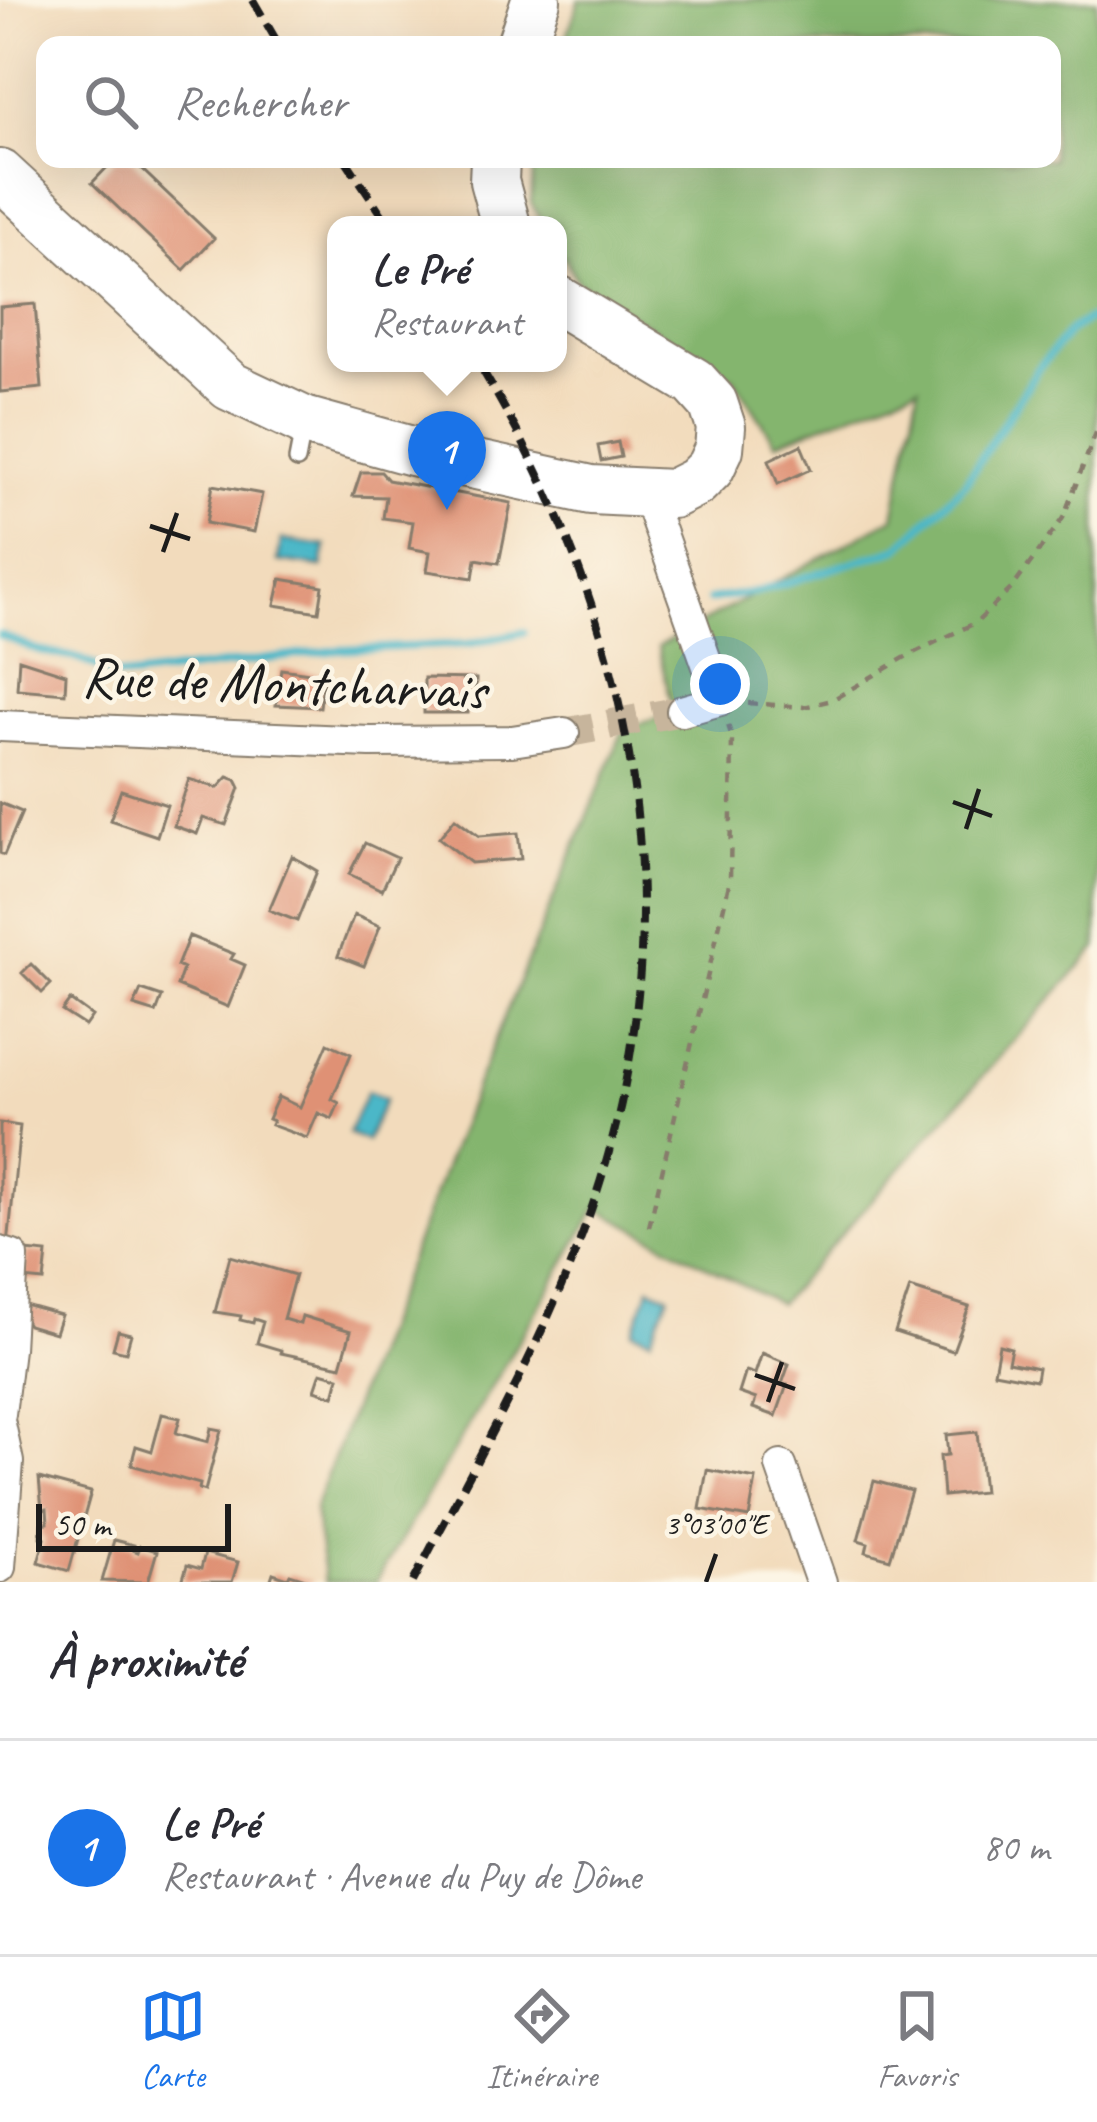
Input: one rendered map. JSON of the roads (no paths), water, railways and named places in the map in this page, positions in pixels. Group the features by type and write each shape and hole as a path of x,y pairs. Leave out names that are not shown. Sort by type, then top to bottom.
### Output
{"main road":[{"path":"504,36 516,0"},
{"path":"524,36 536,0"},
{"path":"477,168 481,216"},
{"path":"495,168 504,216"},
{"path":"0,174 230,386 301,441 412,451 591,490 672,494 696,482 719,449 721,427 712,403 694,382 567,305"},
{"path":"567,328 603,350 651,368 690,392 703,406 709,424 708,448 699,466 644,490"}],"street":[{"path":"644,490 720,700 682,711"},
{"name":"Rue de Montcharvais","path":"0,726 370,742 512,741 564,734"},
{"path":"0,1252 13,1256 0,1414"},
{"path":"0,1424 8,1462 0,1571 7,1582"},
{"path":"782,1466 821,1582"}],"water":[{"path":"281,540 326,546 322,567 278,561"},
{"path":"367,1091 385,1099 366,1141 348,1133"},
{"path":"650,1287 669,1295 651,1338 633,1331"}],"waterway":[{"path":"709,600 760,591 899,548 965,483 1038,369 1070,330 1097,315"},
{"path":"0,635 38,651 77,658 132,677 338,650 468,644 524,632"}],"tunnel":[{"path":"564,733 682,711"}],"railway":[{"path":"253,0 274,36"},
{"path":"351,168 383,216"},
{"path":"413,1582 520,1376 577,1248 614,1134 635,1020 642,906 635,794 614,683 581,574 535,467 483,372"}],"place":[{"name":"Le Pré","path":"447,510"}]}
